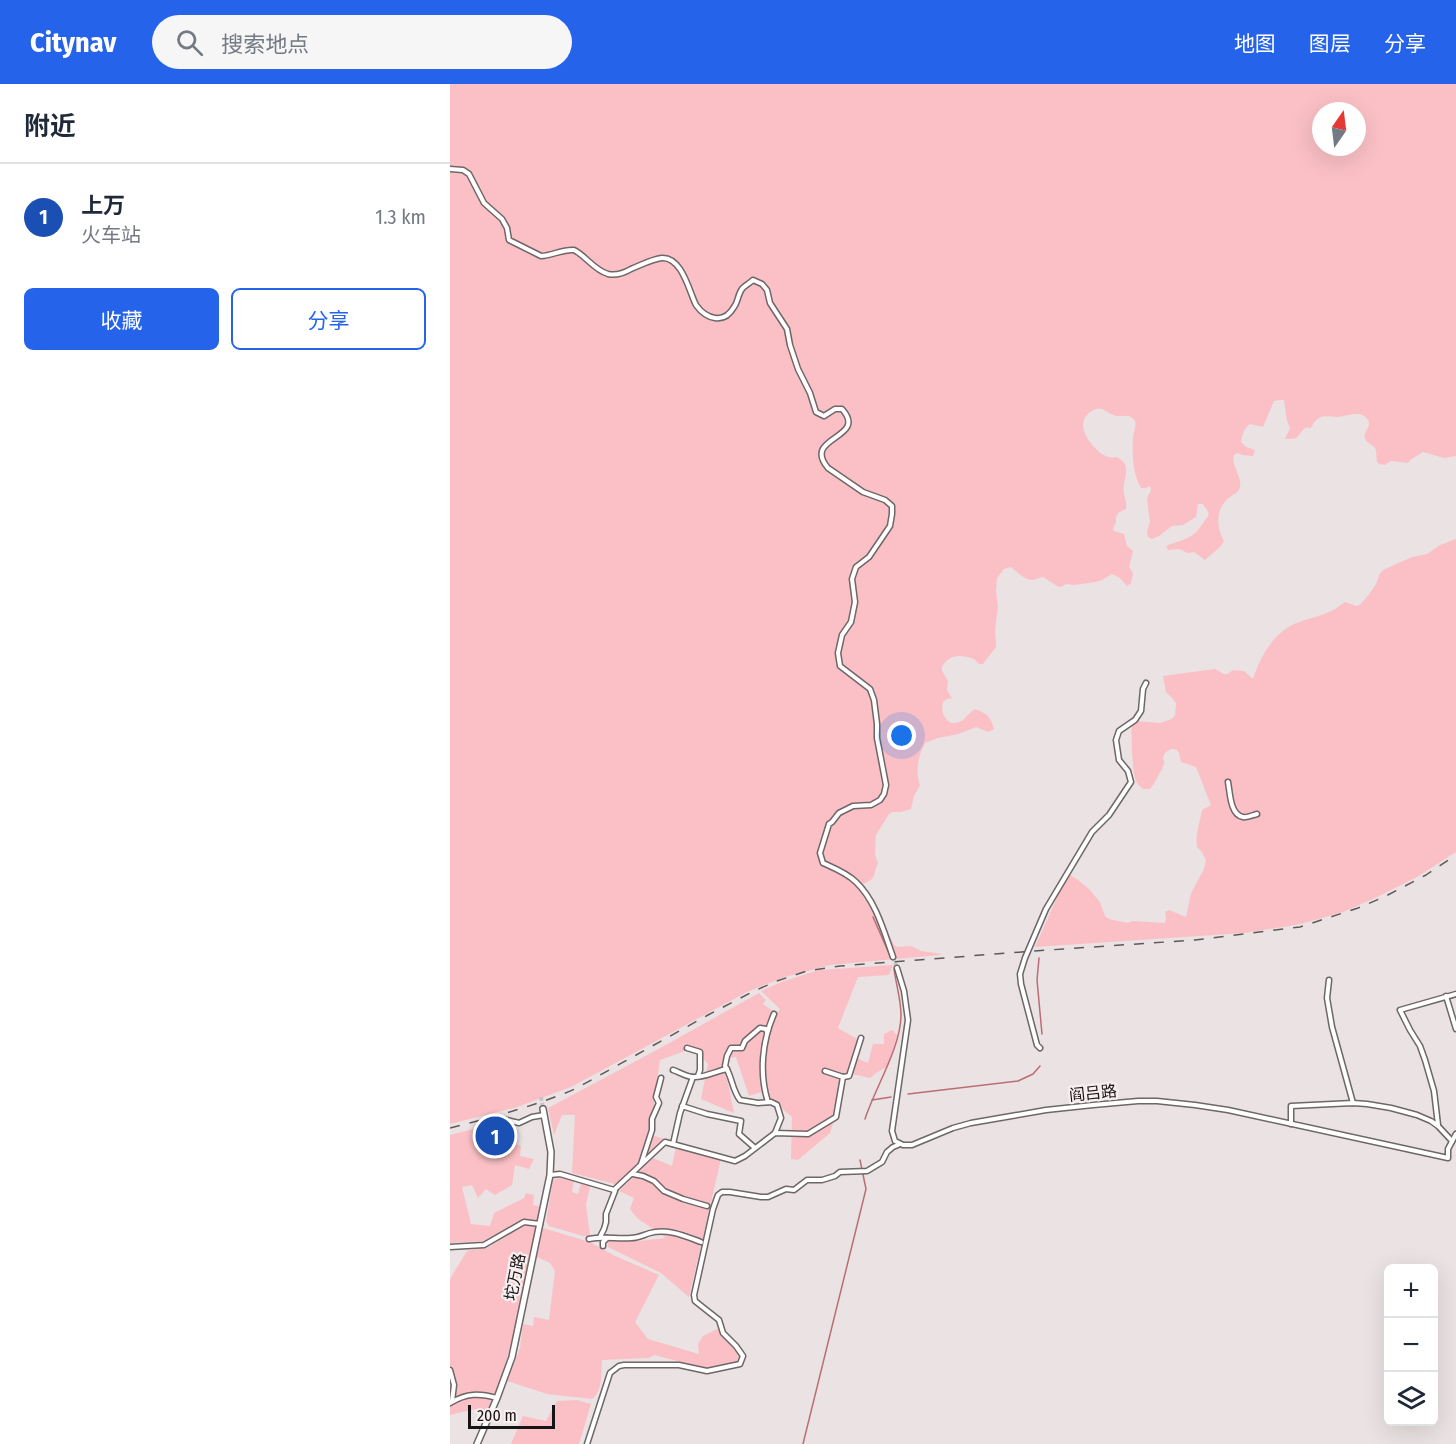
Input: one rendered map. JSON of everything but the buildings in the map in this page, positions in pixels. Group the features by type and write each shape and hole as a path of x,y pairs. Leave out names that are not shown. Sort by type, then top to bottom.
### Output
{"main road":[{"name":"坨万路","path":"477,1444 510,1366 550,1175 551,1146 544,1112"}],"street":[{"path":"450,169 463,170 469,174 484,203 502,219 507,228 509,240 541,256 569,249 574,250 599,270 611,275 663,258 674,261 680,268 699,310 717,319 732,311 742,289 753,280 762,284 767,290 770,303 787,329 798,369 810,393 816,412 824,416 835,409 842,409 847,415 849,422 845,432 827,443 823,448 822,458 828,468 858,488 885,500 892,506 890,526 869,556 856,567 852,579 855,602 851,622 842,635 838,653 840,666 870,689 874,700 877,738 886,785 880,800 871,805 853,806 839,813 829,824 820,852 823,863 836,868 855,881 871,902 893,957"},
{"path":"1040,1048 1037,1045 1020,974 1036,930 1071,866 1092,832 1109,815 1131,782 1128,771 1119,760 1116,740 1119,731 1135,720 1141,711 1143,689 1146,683"},
{"path":"1228,782 1236,814 1243,817 1257,814"},
{"path":"897,968 904,991 908,1020 892,1131 895,1141 900,1144"},
{"path":"1329,980 1327,998 1332,1027 1353,1103"},
{"path":"1438,1126 1434,1091 1425,1060 1400,1010 1456,994"},
{"path":"1446,996 1456,1029"},
{"path":"768,1102 763,1081 764,1049 774,1014"},
{"path":"600,1237 615,1190 665,1142 735,1161 746,1156 775,1133 781,1118 777,1105 740,1100 725,1066 731,1048 742,1048 745,1041 760,1028 766,1029 767,1032"},
{"path":"825,1071 843,1077 849,1076 861,1038"},
{"path":"673,1144 682,1106 700,1070 700,1052 687,1048"},
{"path":"673,1070 695,1077 727,1069"},
{"path":"775,1133 808,1134 836,1117 843,1077"},
{"path":"641,1165 652,1130 652,1119 659,1103 656,1097 661,1078"},
{"name":"阎吕路","path":"900,1144 912,1145 953,1128 976,1122 1046,1110 1138,1101 1215,1108 1448,1158 1451,1142"},
{"path":"1291,1124 1291,1106 1353,1103 1409,1112 1425,1118 1438,1126 1451,1142 1456,1134"},
{"path":"682,1106 741,1121 739,1134 755,1148"},
{"path":"502,1119 519,1123 544,1112"},
{"path":"587,1444 610,1373 619,1366 679,1365 707,1371 740,1364 743,1356 723,1333 718,1320 695,1301 694,1295 718,1195 722,1192 730,1192 768,1197 786,1189 794,1190 807,1180 822,1180 840,1172 867,1171 882,1162 886,1152 900,1144"},
{"path":"632,1173 654,1181 664,1191 707,1206"},
{"path":"550,1175 560,1174 615,1190"},
{"path":"450,1247 484,1245 524,1222 540,1224"},
{"path":"588,1239 640,1238 650,1233 663,1231 701,1242"},
{"path":"603,1246 603,1242 608,1238"},
{"path":"450,1370 454,1385 451,1402 473,1394 497,1398"}],"shaded area":[{"path":"450,84 1456,84 1456,456 1444,458 1423,452 1408,463 1391,461 1385,465 1379,464 1375,448 1365,438 1369,425 1368,420 1358,414 1321,417 1310,429 1305,428 1297,437 1285,439 1290,428 1284,400 1274,401 1263,427 1250,424 1244,432 1241,442 1246,447 1255,450 1253,456 1238,453 1234,455 1240,487 1225,501 1219,512 1219,530 1224,541 1205,560 1194,552 1188,553 1179,549 1168,550 1166,546 1188,538 1197,531 1209,513 1203,504 1198,504 1196,517 1183,525 1172,526 1152,539 1148,537 1150,522 1147,499 1151,490 1150,486 1141,488 1135,471 1133,437 1135,421 1129,416 1116,416 1100,409 1092,411 1085,418 1083,425 1087,438 1102,454 1112,458 1116,457 1125,464 1126,509 1118,513 1113,529 1124,534 1127,546 1133,551 1129,567 1133,573 1131,583 1127,586 1120,578 1112,574 1096,582 1066,584 1061,587 1043,577 1030,580 1011,567 1004,569 997,578 996,647 983,664 979,664 974,659 956,656 945,662 942,667 948,681 947,690 952,698 943,702 944,717 951,723 960,722 975,709 988,716 994,729 988,732 976,727 925,743 918,764 920,785 911,809 889,814 876,835 875,854 878,864 874,876 861,885 877,910 894,945 897,947 911,946 921,951 942,954 830,965 785,977 747,992 571,1087 517,1107 450,1124"},
{"path":"1456,539 1456,852 1417,877 1373,899 1343,912 1301,924 1244,933 1035,947 1059,893 1056,890 1066,872 1089,889 1100,902 1105,916 1109,919 1128,923 1133,921 1165,923 1165,912 1169,910 1186,917 1191,893 1204,869 1206,860 1197,847 1197,833 1202,810 1211,805 1196,767 1181,762 1176,750 1169,750 1165,753 1163,766 1150,789 1143,789 1137,782 1133,762 1132,725 1136,721 1160,723 1172,719 1175,715 1176,703 1166,692 1163,676 1215,669 1224,674 1233,670 1244,671 1253,679 1268,647 1286,628 1331,611 1345,602 1360,605 1376,584 1380,573 1385,569 1412,557 1427,554 1440,545"},
{"path":"893,965 889,975 858,977 838,1028 857,1039 854,1057 868,1063 873,1044 884,1044 884,1034 892,1030 897,1035 888,1066 870,1078 848,1073 843,1075 830,1133 798,1160 791,1159 792,1117 762,1092 749,1096 736,1057 723,1059 734,1113 701,1099 708,1064 693,1048 660,1060 654,1102 654,1136 665,1139 624,1179 615,1184 572,1173 575,1115 562,1115 554,1135 548,1108 759,993 766,1000 763,1004 777,1014 780,1009 761,991 784,981 819,970"},
{"path":"473,1129 481,1145 484,1144 486,1147 509,1142 521,1146 520,1156 534,1159 529,1169 515,1165 512,1185 495,1195 486,1189 478,1198 472,1185 462,1187 471,1224 490,1226 494,1213 524,1198 526,1193 534,1195 533,1205 543,1207 539,1220 522,1220 484,1241 450,1243 450,1135"},
{"path":"676,1147 721,1159 689,1297 661,1273 608,1247 607,1241 666,1238 637,1218 630,1209 634,1198 619,1191 653,1158 672,1166"},
{"path":"553,1179 574,1181 572,1192 578,1194 581,1183 590,1186 586,1205 590,1236 549,1226 546,1221"},
{"path":"522,1225 538,1227 516,1329 490,1413 475,1409 450,1415 450,1279 467,1251 489,1247"},
{"path":"543,1228 590,1242 613,1255 659,1275 635,1322 648,1339 699,1354 698,1344 703,1336 719,1328 739,1354 744,1365 712,1370 654,1355 649,1358 602,1360 600,1387 592,1399 547,1394 507,1381 520,1348 523,1324 533,1326 534,1317 549,1320 555,1271 550,1263 537,1257"},
{"path":"577,1400 591,1404 579,1444 511,1444 523,1416 546,1421 557,1401"}],"waterway":[{"path":"873,917 891,958"},
{"path":"1039,958 1037,980 1042,1034"},
{"path":"865,1119 892,1054 900,1027 901,1009 894,969"},
{"path":"908,1094 1018,1081 1033,1074 1040,1066"},
{"path":"872,1100 891,1097"},
{"path":"803,1444 866,1189 860,1160"}],"tunnel":[{"path":"893,957 897,968"},
{"path":"541,1097 543,1109"}],"railway":[{"path":"450,1128 529,1106 575,1089 754,991 807,971 840,966 1195,940 1300,927 1384,897 1426,875 1456,855"}],"place":[{"name":"上万","path":"495,1136"}]}
